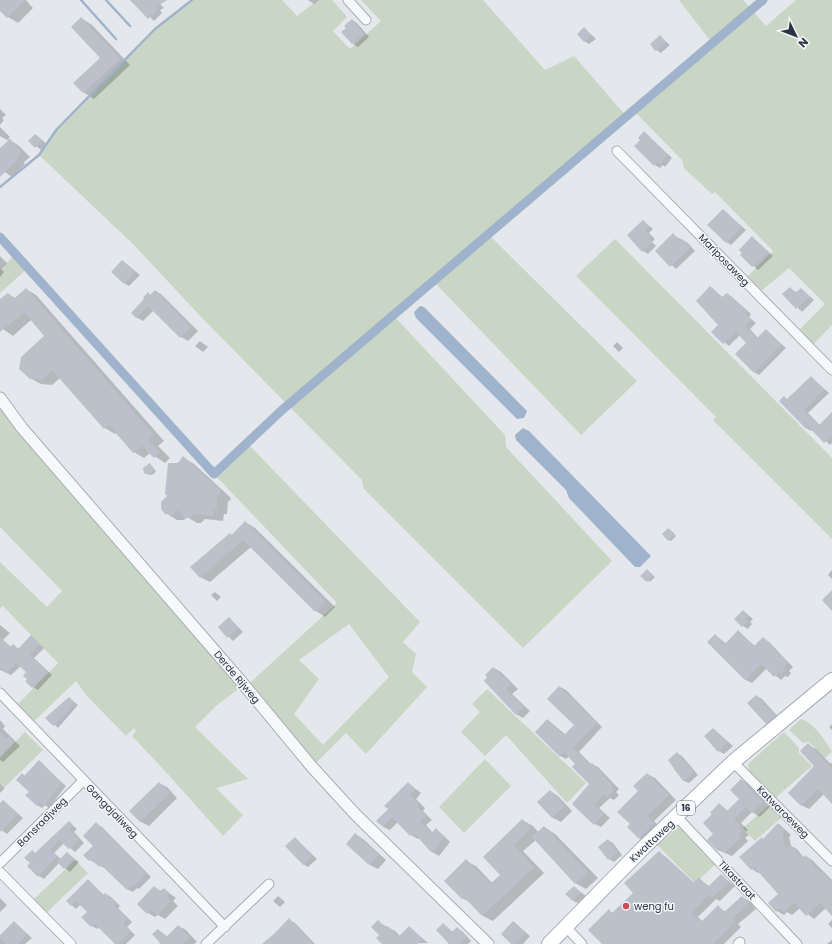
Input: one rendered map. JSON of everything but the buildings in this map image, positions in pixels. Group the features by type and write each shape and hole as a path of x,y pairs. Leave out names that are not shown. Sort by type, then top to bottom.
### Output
{"main road":[{"name":"Kwattaweg","path":"548,944 625,866 733,762 832,680"}],"street":[{"path":"348,0 366,20"},
{"name":"Mariposaweg","path":"617,151 832,370"},
{"name":"Derde Rijweg","path":"0,398 22,428 240,680 312,767 356,816 488,944"},
{"name":"Gangajaliweg","path":"0,693 224,927"},
{"name":"Katwaroeweg","path":"733,762 832,861"},
{"name":"Bansradjweg","path":"0,863 83,781"},
{"name":"Tikastraat","path":"677,817 797,944"},
{"path":"0,872 71,944"},
{"path":"206,944 269,884"},
{"path":"566,927 582,944"}],"green space":[{"path":"192,0 282,0 297,16 318,0 332,0 347,17 333,31 350,49 381,21 361,0 483,0 545,70 574,56 627,117 489,235 637,381 581,435 434,282 394,316 505,435 506,447 612,561 523,648 364,489 362,480 204,320 134,245 39,155 57,129 155,29"},
{"path":"679,0 743,0 766,26 796,0 832,0 832,325 813,345 799,330 825,304 789,268 760,292 746,278 773,251 715,192 712,194 684,168 682,160 634,111 712,43"},
{"path":"615,239 832,458 832,539 713,420 716,417 576,276"},
{"path":"16,254 28,268 0,293 0,269"},
{"path":"0,404 241,687 216,706 195,727 248,779 216,788 243,815 223,836 132,736 136,731 134,728 126,736 87,696 76,681 31,724 15,707 58,663 3,606 0,608 0,562 47,607 62,591 0,527"},
{"path":"247,443 420,622 403,642 416,654 412,672 427,687 366,754 346,733 315,764 250,683 337,603 214,474","holes":["349,624 389,677 323,745 294,714 319,679 299,660"]},
{"path":"487,689 586,783 567,803 506,735 485,756 461,732 480,712 472,704"},
{"path":"801,719 806,721 814,728 832,752 825,758 809,742 803,743 789,730"},
{"path":"25,732 43,750 5,787 0,782 0,758"},
{"path":"784,732 799,748 799,753 812,766 774,799 750,774 748,764"},
{"path":"485,759 511,786 464,833 439,807"},
{"path":"770,804 783,816 755,841 743,828"},
{"path":"680,826 717,863 695,883 657,845"},
{"path":"75,860 88,873 45,914 32,901"}],"water":[{"path":"420,306 424,307 527,411 524,418 517,419 416,318 414,312"},
{"path":"523,428 529,431 651,556 640,567 635,567 569,498 566,490 516,440 515,435"}],"waterway":[{"path":"81,0 116,39"},
{"path":"106,0 130,26"},
{"path":"0,187 39,155 57,129 155,29 192,0"},
{"path":"0,237 214,474 282,410 763,0"}],"place":[{"name":"weng fu","path":"626,906"}]}
